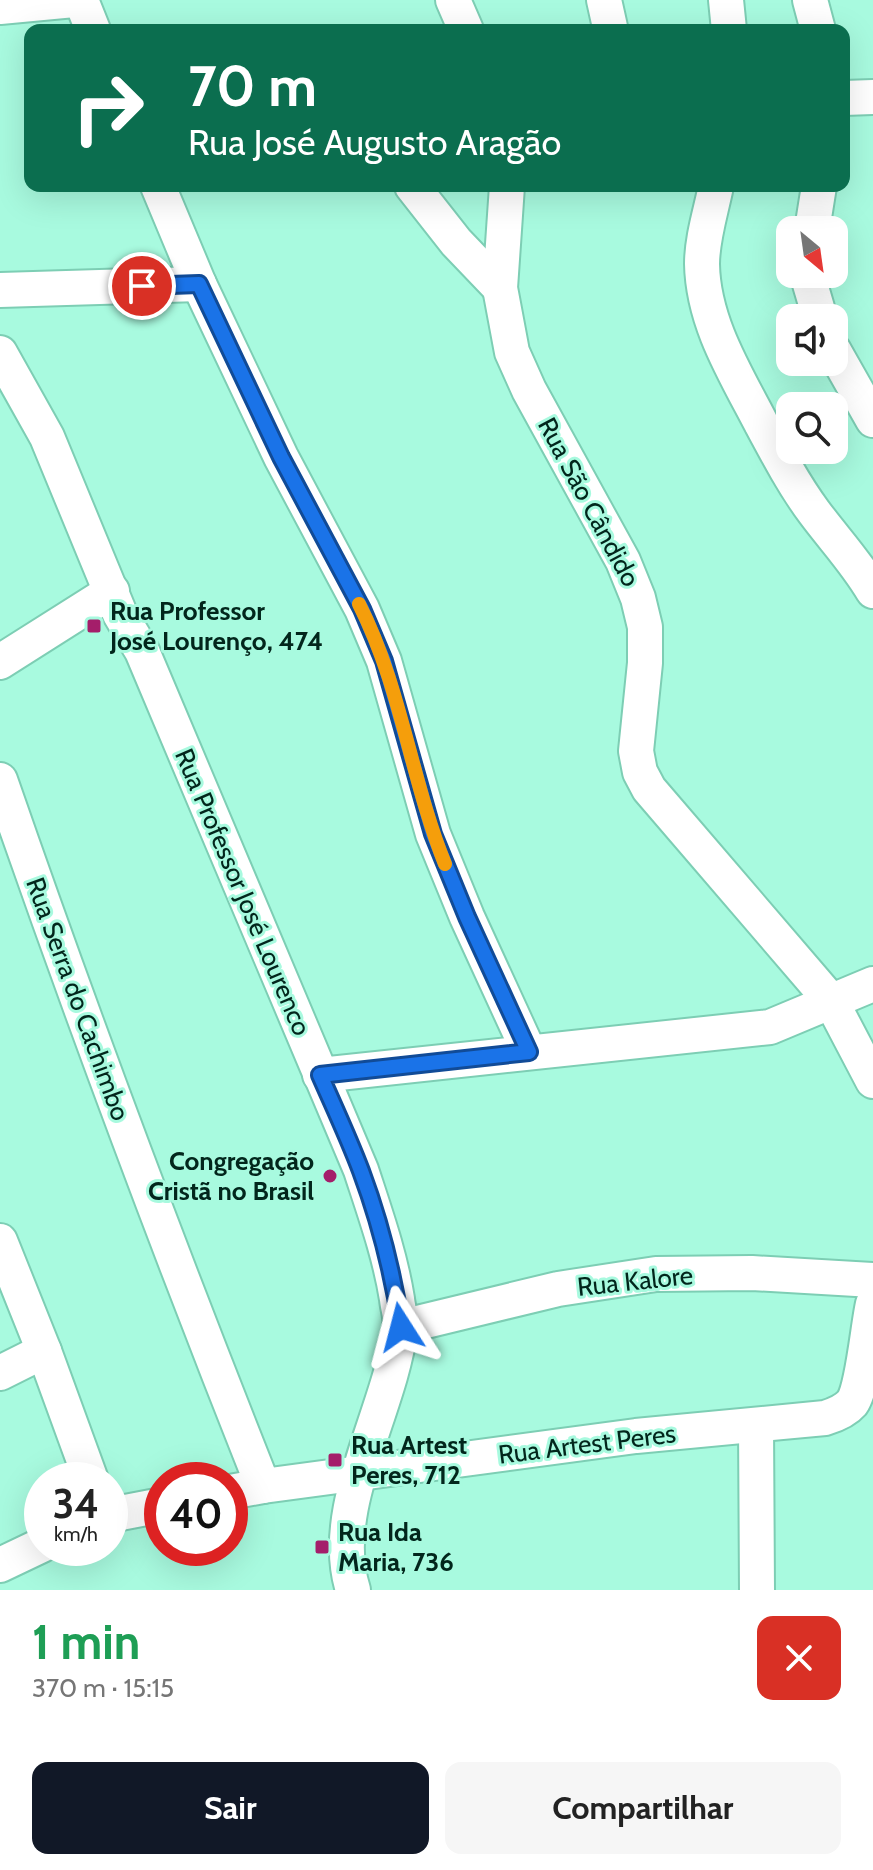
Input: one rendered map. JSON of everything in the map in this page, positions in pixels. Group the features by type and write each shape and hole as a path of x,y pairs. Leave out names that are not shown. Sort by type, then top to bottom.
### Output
{"street":[{"path":"0,7 74,0"},
{"path":"81,0 91,24"},
{"path":"453,0 463,24"},
{"path":"726,0 728,24"},
{"path":"810,0 816,24"},
{"path":"850,98 873,97"},
{"path":"161,192 199,284 281,457 368,622 384,661 433,834 529,1052"},
{"path":"417,192 456,242 500,288"},
{"name":"Rua São Cândido","path":"507,192 500,288 512,352 529,390 623,561 638,598 645,627 645,663 636,751 640,772 649,789 831,1001 873,1081"},
{"path":"715,192 702,262 704,287 714,326 729,363 782,462 813,511 873,591"},
{"path":"814,216 818,192"},
{"path":"0,290 199,284"},
{"name":"Rua Professor José Lourenco","path":"0,353 47,437 120,614 142,651 361,1170 378,1221 394,1281 401,1327 348,1525 347,1560 353,1590"},
{"path":"848,376 873,420"},
{"path":"0,662 112,591"},
{"name":"Rua Serra do Cachimbo","path":"0,780 60,955 147,1187 237,1462"},
{"path":"320,1075 770,1027 873,984"},
{"path":"0,1241 84,1462"},
{"name":"Rua Kalore","path":"401,1327 558,1289 656,1274 752,1273 873,1280"},
{"name":"Rua Artest Peres","path":"248,1489 636,1436 825,1418 863,1404 859,1384 872,1312"},
{"path":"0,1373 44,1351"},
{"path":"756,1425 757,1590"},
{"path":"0,1565 24,1554"}],"slow traffic":[{"path":"359,604 384,661 433,834 445,864"}],"place":[{"name":"Rua Professor José Lourenço, 474","path":"94,626"},
{"name":"Congregação Cristã no Brasil","path":"330,1176"},
{"name":"Rua Artest Peres, 712","path":"335,1460"},
{"name":"Rua Ida Maria, 736","path":"322,1547"}],"route":[{"path":"142,286 199,284 281,457 362,609 384,661 433,834 529,1052 320,1075 361,1170 382,1233 401,1327"}]}
